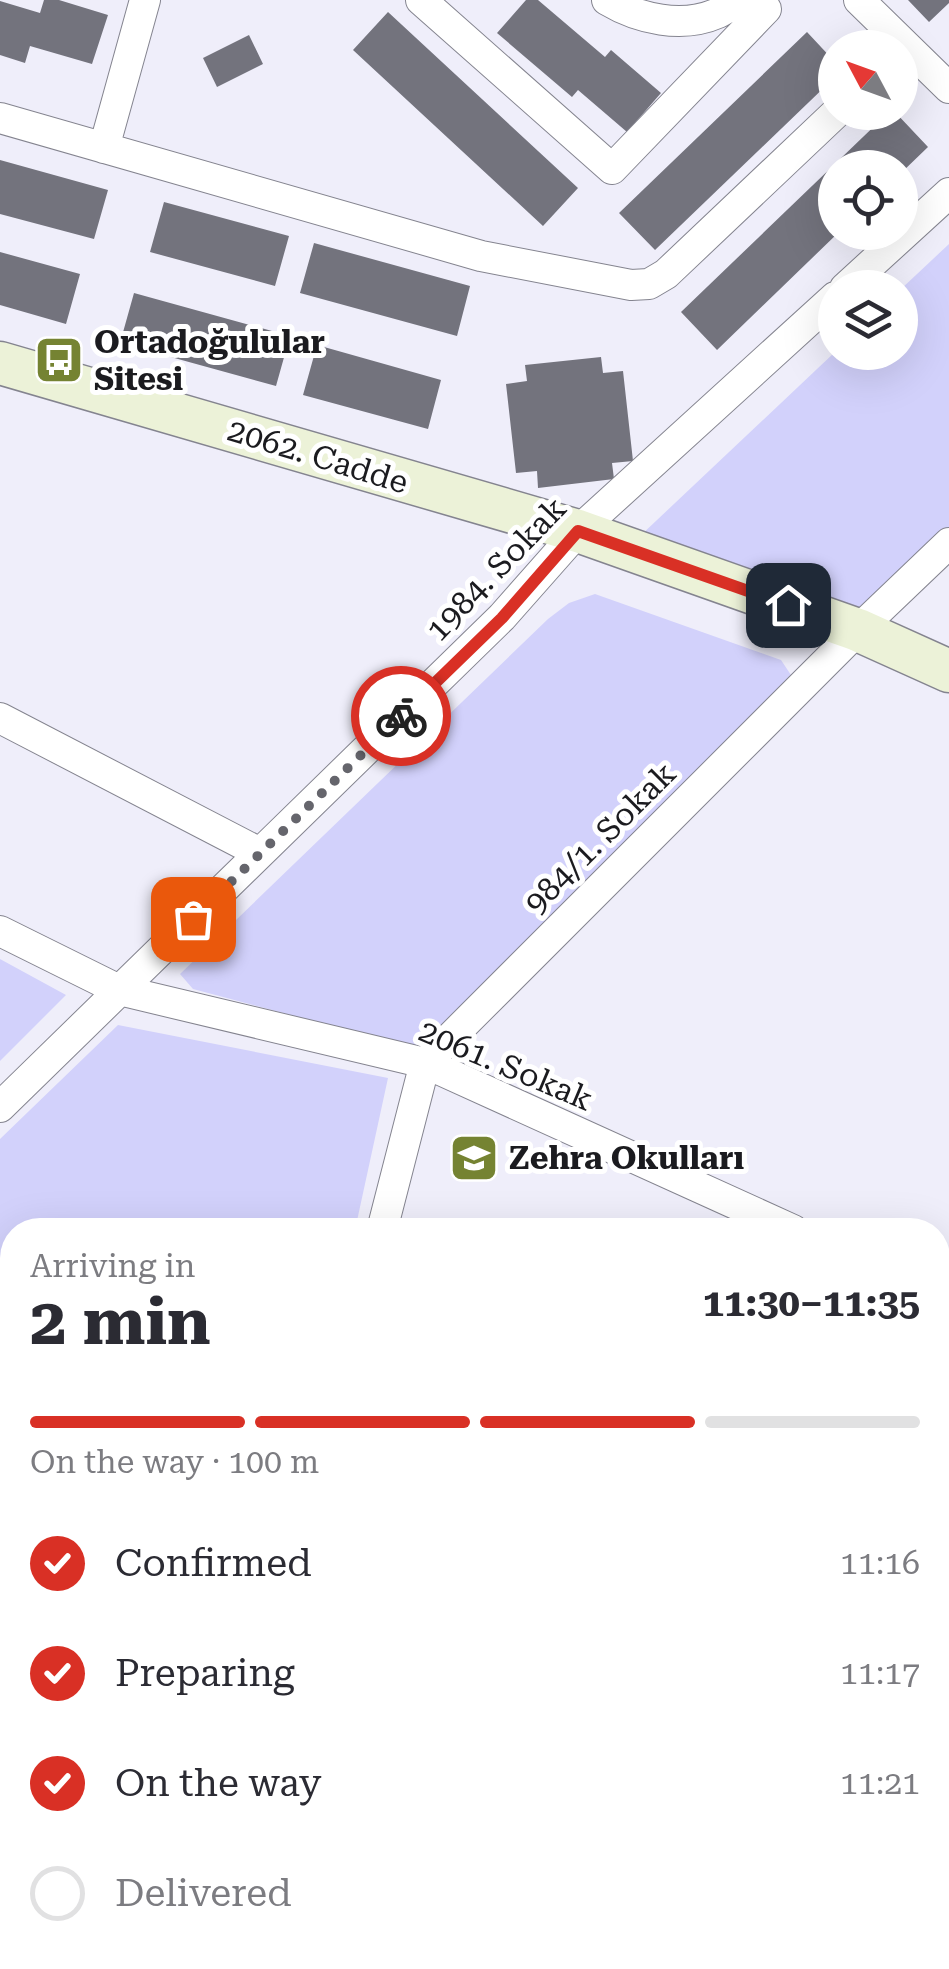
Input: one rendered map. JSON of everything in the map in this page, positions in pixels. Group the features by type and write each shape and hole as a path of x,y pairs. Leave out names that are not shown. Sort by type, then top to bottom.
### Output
{"street":[{"path":"104,148 145,0"},
{"path":"421,0 612,169 766,9 755,0"},
{"path":"607,0 653,19 690,20 717,14 739,0"},
{"path":"860,0 886,30"},
{"path":"918,62 949,88"},
{"path":"0,118 481,256 632,285 649,284 666,274 818,130"},
{"path":"866,270 949,193"},
{"name":"1984. Sokak","path":"0,1107 502,618 578,531 818,312"},
{"name":"2062. Cadde","path":"0,363 578,531 858,630 949,671"},
{"name":"984/1. Sokak","path":"425,1063 949,543"},
{"path":"0,718 260,854"},
{"name":"2061. Sokak","path":"0,931 119,990 425,1063 767,1218"},
{"path":"385,1218 425,1063"}],"shaded area":[{"path":"949,244 949,544 862,619 639,537 818,368 918,370 918,273"},
{"path":"595,594 781,660 791,675 787,694 422,1050 193,989 180,974 548,619 569,603"},
{"path":"0,959 66,995 0,1061"},
{"path":"118,1025 388,1078 358,1218 0,1218 0,1139"}],"building":[{"path":"44,0 59,0 108,15 92,64 30,46 25,63 0,55 0,1 40,13"},
{"path":"526,0 538,0 605,57 611,50 661,93 627,132 578,90 572,97 497,33"},
{"path":"908,0 949,0 949,3 929,22"},
{"path":"388,12 578,188 543,226 353,50"},
{"path":"807,32 818,44 818,93 655,250 619,213"},
{"path":"249,35 263,64 217,87 203,58"},
{"path":"870,130 912,130 928,147 918,157 918,150 849,150"},
{"path":"0,160 108,190 94,239 0,214"},
{"path":"818,180 820,250 717,350 681,312"},
{"path":"164,202 289,236 275,286 150,252"},
{"path":"314,243 470,286 457,336 300,293"},
{"path":"0,252 80,274 66,324 0,305"},
{"path":"134,293 290,336 276,386 120,343"},
{"path":"317,345 441,380 428,429 303,395"},
{"path":"601,357 603,373 623,371 633,461 612,463 614,479 538,488 537,471 516,473 506,384 527,381 525,365"}],"way so far":[{"path":"193,919 401,716"}],"place":[{"name":"Ortadoğulular Sitesi","path":"59,360"},
{"name":"Zehra Okulları","path":"474,1158"}],"route":[{"path":"401,716 502,618 578,531 788,605"}]}
